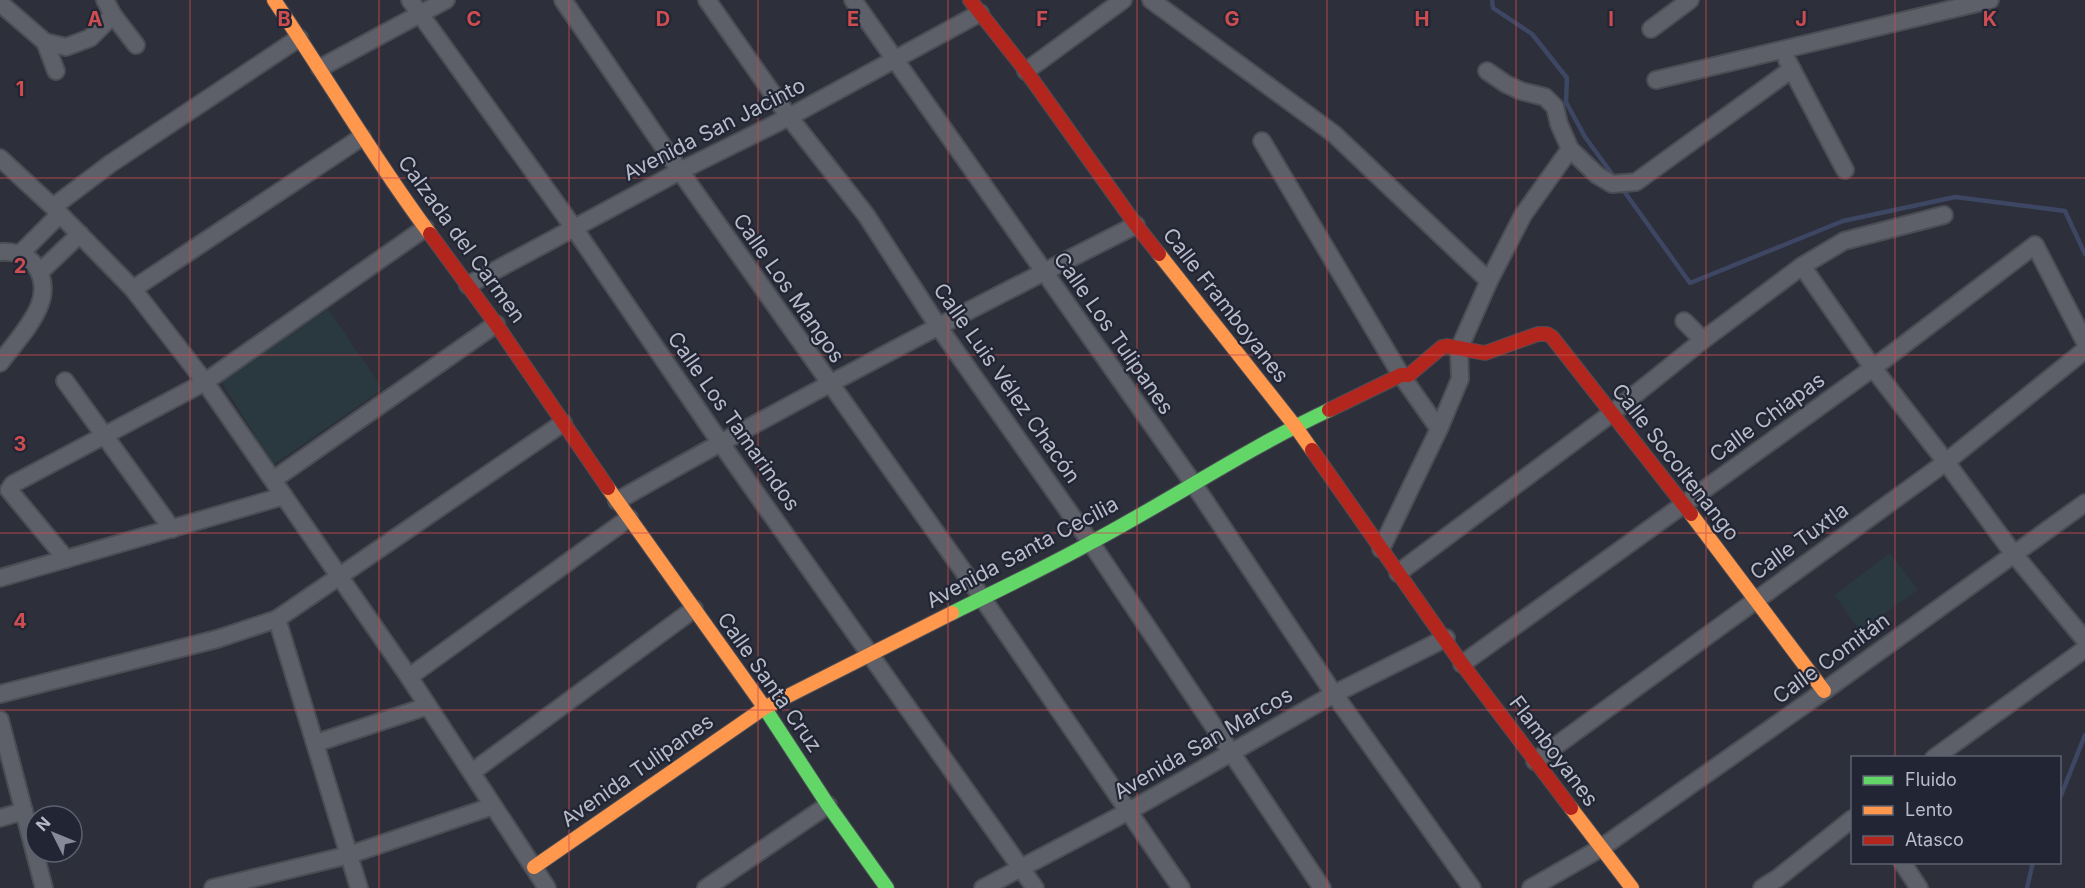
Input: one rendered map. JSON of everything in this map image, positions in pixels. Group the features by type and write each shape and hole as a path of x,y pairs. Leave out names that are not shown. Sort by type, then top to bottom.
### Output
{"street":[{"name":"Calzada del Carmen","path":"274,0 320,68 362,137 496,324 617,501"},
{"name":"Calle Los Tamarindos","path":"410,0 574,228 720,442 1021,868"},
{"path":"320,68 446,0"},
{"name":"Calle Los Mangos","path":"563,0 680,171 983,599 1181,888"},
{"name":"Calle Luis Vélez Chacón","path":"707,0 789,117 866,215 938,326 1090,543 1322,888"},
{"name":"Calle Los Tulipanes","path":"853,0 1193,483 1334,694 1472,888"},
{"path":"1026,71 1123,0"},
{"path":"1151,0 1334,134 1489,281"},
{"path":"1651,29 1690,0"},
{"path":"1656,80 1990,0"},
{"path":"0,3 45,42 66,47 90,38 109,7 135,45"},
{"name":"Avenida San Jacinto","path":"468,285 680,171 789,117 894,59 975,7"},
{"name":"Calle Framboyanes","path":"975,7 1026,71 1136,225 1295,426 1446,638"},
{"path":"20,254 57,210 110,164 298,38"},
{"path":"45,42 56,71"},
{"path":"1781,49 1845,170"},
{"path":"1487,71 1521,91 1545,98 1555,107 1559,124 1570,149 1597,175 1612,184 1636,182 1792,69"},
{"path":"133,289 362,137"},
{"path":"1262,141 1401,375 1439,429"},
{"path":"1381,549 1439,429 1460,379 1459,350 1489,281 1523,215 1570,149"},
{"path":"0,158 57,210 133,289 205,382 409,677 547,888"},
{"path":"1398,573 1612,413 1703,340 1802,266 1844,241 1944,215"},
{"path":"617,501 720,442 938,326 1136,225"},
{"path":"66,559 9,490 13,484 205,382 425,228"},
{"path":"40,272 80,234"},
{"name":"Calle Chiapas","path":"1462,664 1873,368 2035,245 2085,342"},
{"path":"0,252 20,254 32,261 40,272 45,289 41,306 0,363"},
{"path":"1802,266 1873,368 2013,553 2085,640"},
{"path":"1684,321 1703,340"},
{"path":"273,480 496,324"},
{"name":"Calle Socoltenango","path":"1459,350 1485,353 1538,334 1547,334 1552,337 1684,505 1824,692"},
{"name":"Avenida Santa Cecilia","path":"764,708 1090,543 1295,426 1401,375 1409,375 1442,347 1447,346 1459,350"},
{"name":"Calle Tuxtla","path":"1534,761 1946,462 2085,350"},
{"path":"65,381 172,529"},
{"path":"0,694 217,639 277,619 563,423"},
{"path":"0,578 285,496"},
{"name":"Calle Santa Cruz","path":"617,501 764,708 887,888"},
{"name":"Calle Comitán","path":"1531,888 1601,848 1824,692 2085,503"},
{"path":"409,677 629,518"},
{"path":"472,772 694,609"},
{"path":"277,619 359,888"},
{"name":"Avenida San Marcos","path":"983,888 1129,811 1334,694 1446,638"},
{"name":"Flamboyanes","path":"1446,638 1462,664 1534,761 1632,888"},
{"path":"1943,755 2085,649"},
{"path":"316,743 428,706"},
{"name":"Avenida Tulipanes","path":"534,867 764,708"},
{"path":"0,720 24,811 0,818"},
{"path":"706,888 828,804"},
{"path":"213,888 349,855 493,806"},
{"path":"1762,888 1782,883 1851,820"},
{"path":"38,864 44,888"},
{"path":"1903,864 1919,888"},
{"path":"1021,868 1035,888"}],"shaded area":[{"path":"328,309 383,389 273,465 220,379"},
{"path":"1890,553 1918,590 1860,631 1835,595"}],"waterway":[{"path":"1492,0 1493,8 1532,34 1567,78 1566,102 1585,137 1615,178"},
{"path":"1621,187 1690,283 1843,221 1955,197 2065,211 2085,254"},
{"path":"2061,795 2085,735"},
{"path":"2027,888 2033,864"}],"traffic: fast":[{"path":"952,613 1120,527 1268,441 1329,410"},
{"path":"762,704 828,805 887,888"}],"traffic: slow":[{"path":"274,0 389,177 430,234"},
{"path":"1159,254 1312,450"},
{"path":"608,488 762,704"},
{"path":"1691,514 1824,691"},
{"path":"534,867 764,708 952,613"},
{"path":"1571,808 1632,888"}],"traffic: jam":[{"path":"970,0 1026,71 1159,254"},
{"path":"430,234 496,324 608,488"},
{"path":"1329,410 1401,375 1409,375 1442,347 1485,353 1538,334 1547,334 1552,337 1691,514"},
{"path":"1312,450 1462,664 1571,808"}]}
